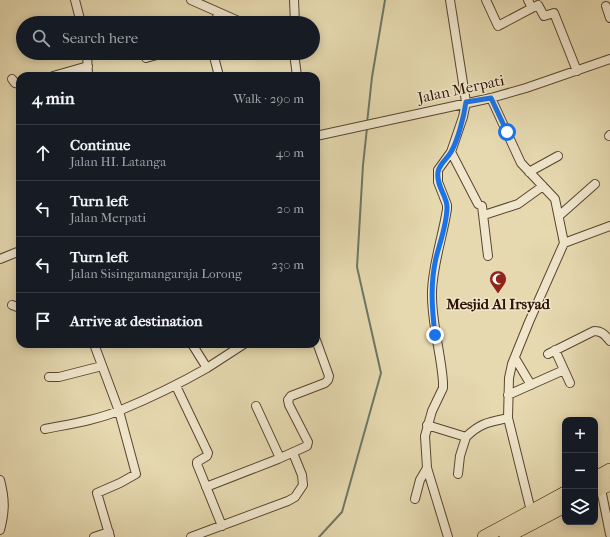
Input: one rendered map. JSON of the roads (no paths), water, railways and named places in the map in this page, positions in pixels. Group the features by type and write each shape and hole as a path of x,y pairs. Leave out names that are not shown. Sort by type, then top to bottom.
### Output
{"main road":[{"path":"600,486 610,470"},
{"path":"484,537 562,495"},
{"path":"506,537 562,508"}],"street":[{"path":"75,0 79,16"},
{"path":"191,0 227,16"},
{"path":"294,0 295,16"},
{"path":"448,537 426,468 425,436 427,425 443,388 443,377 434,322 432,292 436,259 447,209 447,205 438,182 438,170 451,152 463,118 466,102 451,0"},
{"path":"486,0 498,26 530,4 538,5 544,16 554,13 577,71"},
{"path":"606,6 610,18"},
{"path":"217,16 218,12"},
{"name":"Jalan Merpati","path":"320,135 386,119 491,98 526,88 610,59"},
{"path":"88,60 88,72"},
{"path":"215,60 218,72"},
{"path":"295,60 296,72"},
{"path":"67,72 88,66"},
{"path":"12,79 16,83"},
{"path":"491,98 521,163 555,199 560,215 564,243 529,322 509,374 508,418 531,511"},
{"path":"451,152 478,204 482,206 488,256"},
{"path":"529,172 558,156"},
{"path":"560,215 595,184"},
{"path":"484,216 518,204 543,186"},
{"path":"564,243 610,226"},
{"path":"0,259 16,253"},
{"path":"570,383 564,370 552,352 594,331 604,333 610,341"},
{"path":"94,537 110,534 97,493 136,474 119,411 95,348"},
{"path":"194,348 207,368"},
{"path":"45,429 75,423 119,411 176,386 238,348"},
{"path":"206,487 305,448 308,444 307,440 289,405 288,400 291,396 328,380 329,376 319,348"},
{"path":"515,358 531,385"},
{"path":"49,377 59,378 102,366"},
{"path":"508,395 564,370"},
{"path":"176,386 208,455 197,462 222,526"},
{"path":"256,406 280,458"},
{"path":"458,474 460,456 466,438 476,428 483,424 508,418"},
{"path":"427,425 466,438"},
{"path":"191,537 278,506 295,497 303,485 302,475 293,453"},
{"path":"415,499 418,485 426,468"},
{"path":"0,480 5,507 0,530"},
{"path":"600,486 610,534"}],"waterway":[{"path":"367,123 372,77 385,0"},
{"path":"319,537 342,512 381,373 357,267 363,165 367,128"}],"place":[{"name":"Mesjid Al Irsyad","path":"498,294"}]}
